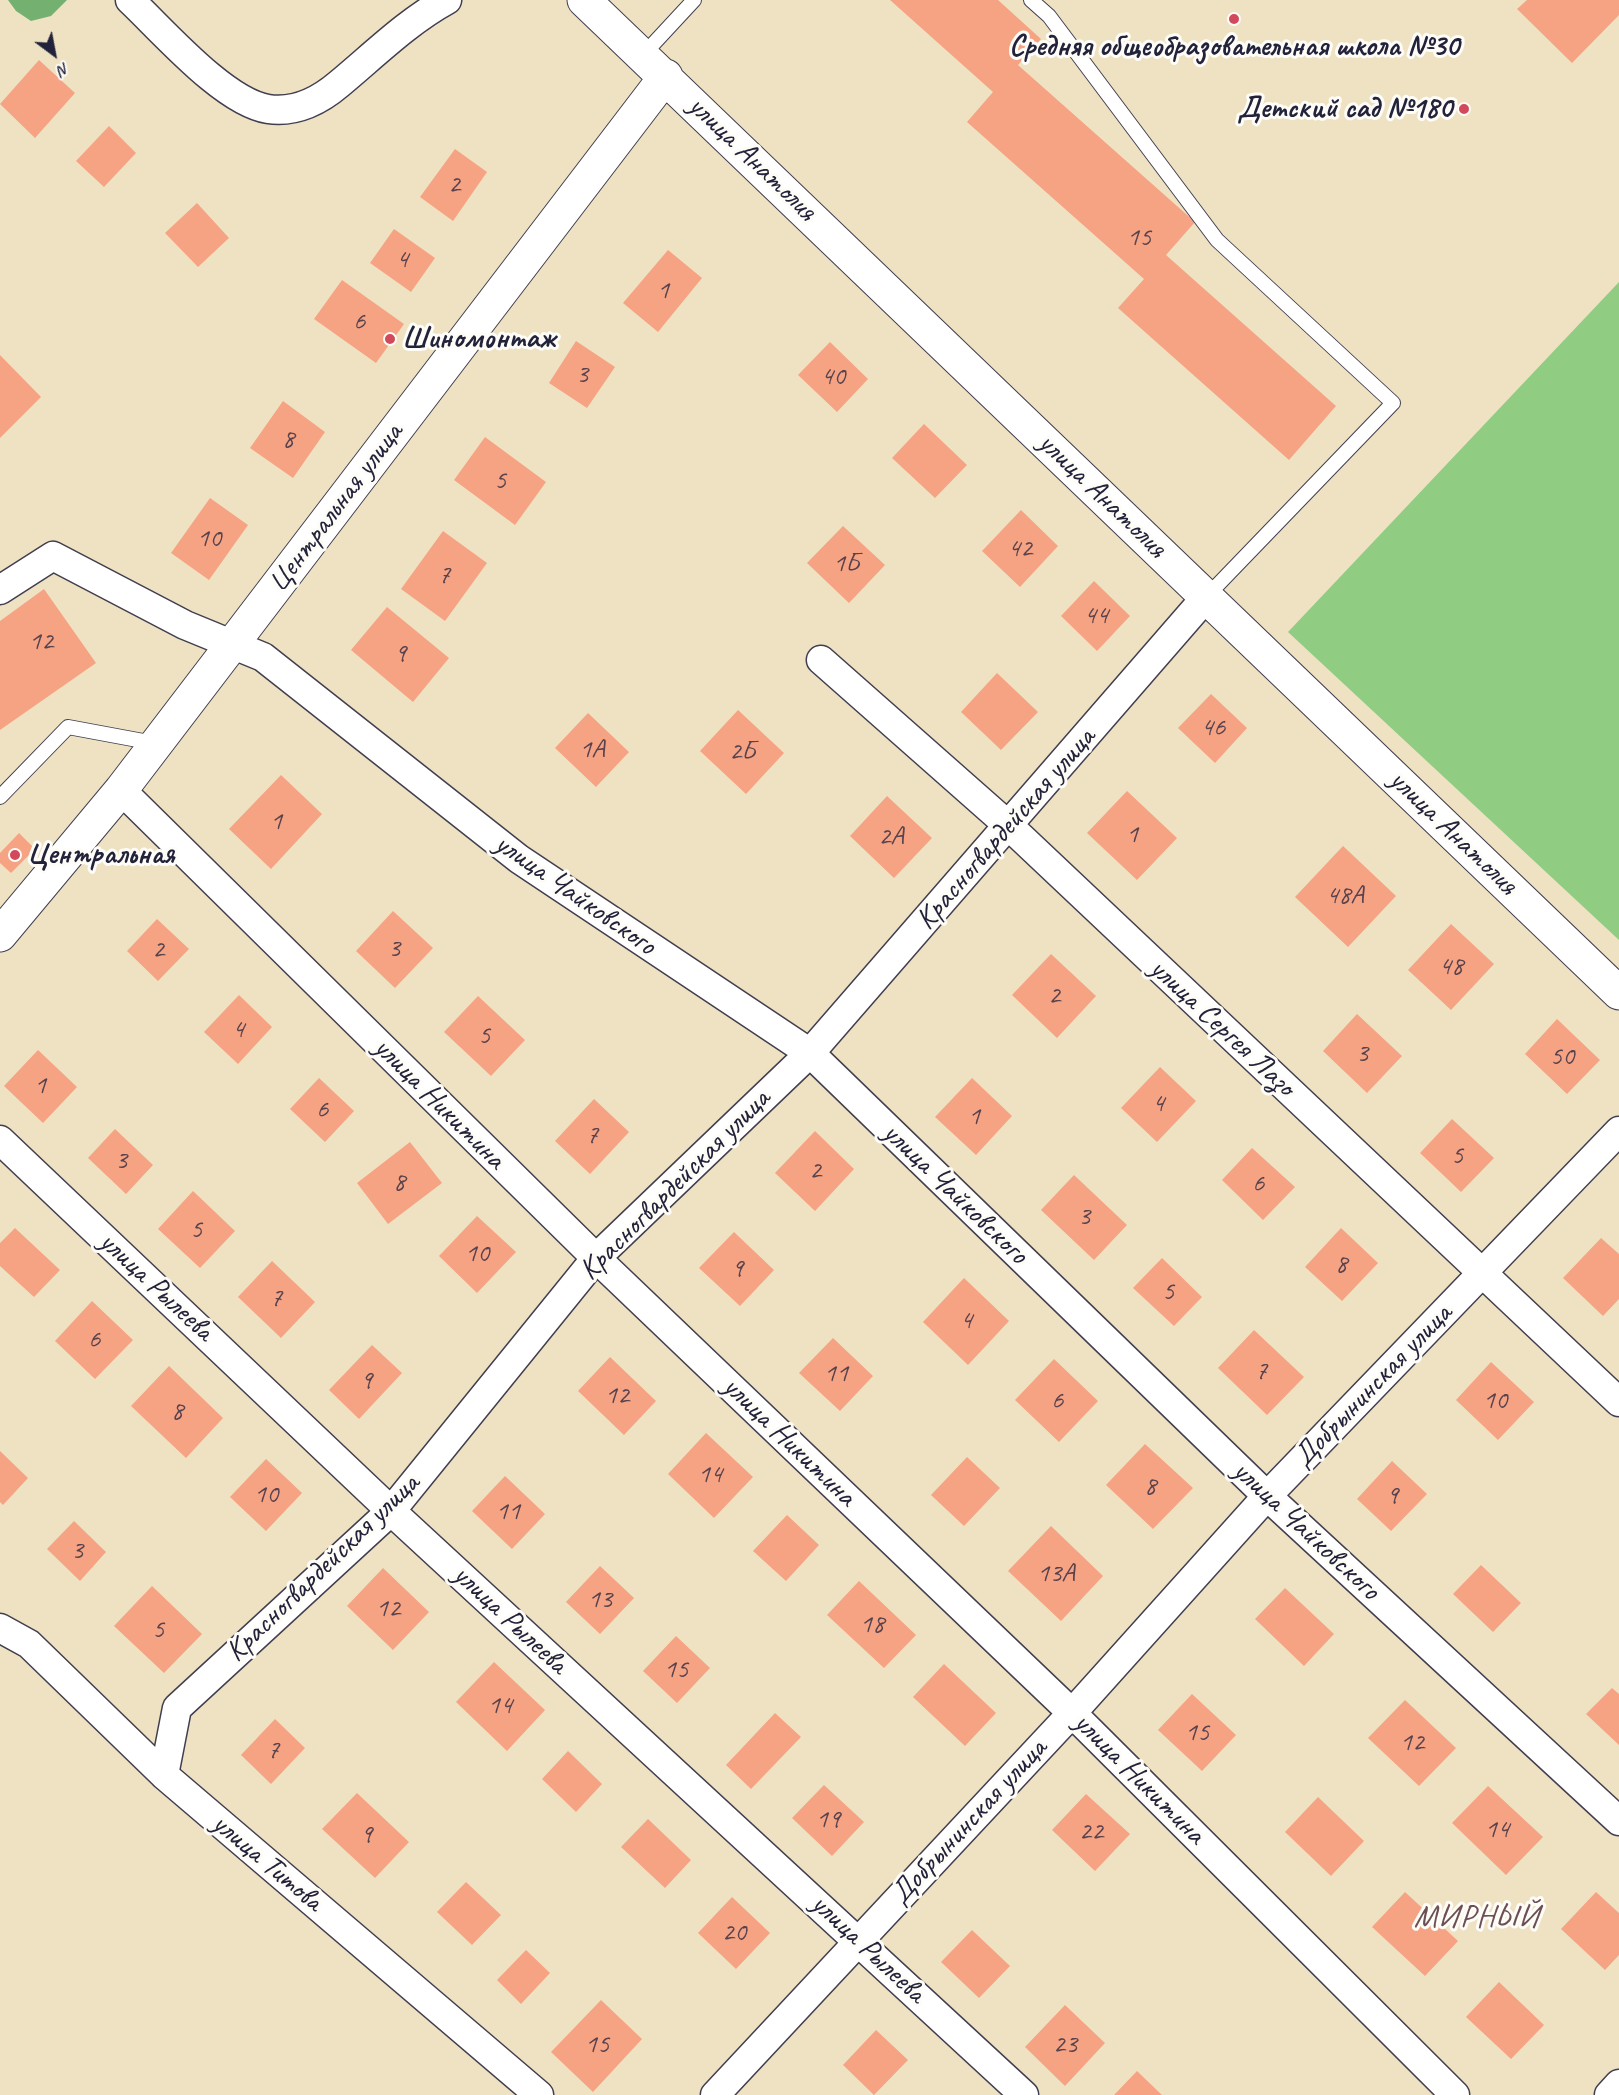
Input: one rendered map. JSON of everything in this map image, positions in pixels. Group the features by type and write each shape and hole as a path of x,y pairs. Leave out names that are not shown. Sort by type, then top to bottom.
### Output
{"street":[{"path":"130,0 200,69 248,102 268,109 291,109 314,102 375,52 447,0"},
{"name":"улица Анатолия","path":"584,0 1619,993"},
{"name":"Центральная улица","path":"0,935 121,790 154,743 231,644 655,66"},
{"name":"улица Чайковского","path":"0,590 53,556 184,624 262,657 519,859 810,1053 1266,1496 1619,1821"},
{"name":"Красногвардейская улица","path":"164,1775 177,1708 391,1511 596,1257 810,1053 1207,596"},
{"name":"улица Сергея Лазо","path":"821,660 1009,826 1619,1402"},
{"name":"улица Никитина","path":"121,790 596,1257 1072,1713 1455,2095"},
{"name":"Добрынинская улица","path":"715,2095 1072,1713 1266,1496 1619,1131"},
{"name":"улица Рылеева","path":"0,1140 391,1511 859,1939 1024,2095"},
{"name":"улица Титова","path":"0,1628 29,1644 164,1775 539,2095"},
{"path":"1609,2095 1619,2084"}],"lane":[{"path":"655,66 694,0"},
{"path":"1031,0 1049,16 1217,240 1393,404 1207,596"},
{"path":"0,797 68,727 154,743"}],"green space":[{"path":"8,0 67,0 51,16 31,21 16,11"},
{"path":"1619,282 1619,940 1288,632"}],"building":[{"path":"890,0 998,0 1041,39 1018,65 1195,222 1166,255 1336,406 1289,460 1118,308 1144,279 967,122 993,92"},
{"path":"1527,0 1619,0 1619,15 1572,63 1517,9"},
{"path":"39,60 75,93 35,138 0,104"},
{"path":"109,126 136,153 104,187 76,161"},
{"path":"455,149 487,172 453,221 420,197"},
{"path":"197,203 229,238 198,267 165,233"},
{"path":"394,229 435,258 411,292 370,263"},
{"path":"668,250 702,278 658,332 623,303"},
{"path":"342,280 404,324 376,363 314,319"},
{"path":"576,341 615,367 587,408 549,383"},
{"path":"830,342 868,379 837,412 798,375"},
{"path":"0,355 41,397 0,438"},
{"path":"283,401 325,432 293,478 250,448"},
{"path":"924,424 967,465 935,498 892,458"},
{"path":"485,437 546,482 515,525 454,480"},
{"path":"210,498 248,525 209,580 171,553"},
{"path":"1021,510 1058,546 1020,587 982,551"},
{"path":"843,526 885,565 849,603 807,563"},
{"path":"443,531 487,563 445,621 401,589"},
{"path":"1094,581 1130,616 1097,651 1061,616"},
{"path":"44,589 96,663 0,730 0,621"},
{"path":"387,607 449,658 413,702 351,650"},
{"path":"997,673 1038,712 1001,750 961,712"},
{"path":"1211,694 1247,728 1215,763 1178,728"},
{"path":"738,710 784,753 746,794 700,751"},
{"path":"588,713 629,752 596,787 555,748"},
{"path":"281,775 322,814 271,869 229,829"},
{"path":"1127,791 1177,838 1137,880 1087,833"},
{"path":"887,796 932,838 894,878 850,836"},
{"path":"19,833 35,849 11,873 0,863 0,853"},
{"path":"1343,846 1396,896 1348,947 1295,897"},
{"path":"393,911 433,948 395,988 356,951"},
{"path":"157,919 189,949 158,981 127,951"},
{"path":"1451,924 1494,964 1451,1010 1408,970"},
{"path":"1051,954 1096,996 1057,1038 1012,995"},
{"path":"239,995 272,1027 238,1064 204,1032"},
{"path":"478,996 525,1040 491,1076 444,1032"},
{"path":"1357,1014 1402,1056 1367,1093 1323,1051"},
{"path":"1557,1019 1600,1060 1567,1094 1525,1054"},
{"path":"38,1050 77,1087 43,1123 4,1086"},
{"path":"1160,1067 1196,1101 1157,1142 1121,1108"},
{"path":"319,1078 354,1111 325,1142 290,1109"},
{"path":"972,1078 1012,1116 976,1155 935,1117"},
{"path":"594,1099 629,1132 590,1174 555,1141"},
{"path":"1452,1119 1494,1158 1461,1192 1420,1153"},
{"path":"115,1129 153,1165 126,1194 88,1158"},
{"path":"815,1131 854,1169 815,1211 775,1173"},
{"path":"410,1142 442,1183 388,1224 357,1183"},
{"path":"1252,1148 1295,1187 1263,1220 1222,1180"},
{"path":"1074,1175 1127,1225 1094,1260 1041,1210"},
{"path":"193,1191 235,1231 200,1268 158,1229"},
{"path":"477,1216 516,1252 477,1293 439,1256"},
{"path":"15,1228 60,1270 34,1297 0,1266 0,1243"},
{"path":"1341,1228 1378,1263 1342,1301 1305,1267"},
{"path":"734,1232 774,1270 740,1306 699,1268"},
{"path":"1601,1238 1619,1254 1619,1299 1603,1316 1563,1278"},
{"path":"1162,1258 1202,1297 1174,1326 1133,1288"},
{"path":"272,1261 315,1302 281,1338 238,1297"},
{"path":"964,1278 1009,1321 968,1365 923,1322"},
{"path":"92,1301 133,1340 95,1379 55,1341"},
{"path":"1254,1330 1304,1377 1267,1415 1218,1368"},
{"path":"833,1338 873,1376 840,1411 799,1373"},
{"path":"372,1345 402,1373 359,1419 329,1390"},
{"path":"610,1357 656,1401 624,1435 578,1391"},
{"path":"1054,1359 1098,1401 1059,1442 1015,1400"},
{"path":"1491,1362 1534,1402 1498,1440 1456,1400"},
{"path":"169,1366 223,1418 186,1458 131,1406"},
{"path":"706,1433 753,1477 714,1518 668,1474"},
{"path":"1145,1444 1193,1488 1153,1529 1106,1485"},
{"path":"0,1451 28,1478 3,1505 0,1502"},
{"path":"967,1457 1000,1488 964,1526 931,1495"},
{"path":"266,1459 302,1493 266,1531 230,1497"},
{"path":"1392,1461 1427,1494 1391,1531 1357,1499"},
{"path":"505,1476 545,1514 512,1549 472,1511"},
{"path":"787,1515 819,1545 786,1581 753,1551"},
{"path":"74,1521 106,1552 80,1581 47,1549"},
{"path":"1051,1526 1103,1576 1061,1621 1008,1571"},
{"path":"1481,1565 1521,1603 1493,1632 1453,1594"},
{"path":"600,1566 634,1598 600,1634 566,1602"},
{"path":"383,1568 429,1612 393,1650 347,1606"},
{"path":"859,1581 916,1635 884,1668 827,1615"},
{"path":"152,1586 202,1634 164,1673 114,1626"},
{"path":"1285,1588 1334,1634 1304,1666 1255,1619"},
{"path":"676,1636 710,1668 677,1703 643,1671"},
{"path":"494,1662 545,1710 507,1751 456,1702"},
{"path":"944,1664 996,1713 965,1746 913,1697"},
{"path":"1612,1688 1619,1694 1619,1745 1586,1714"},
{"path":"1192,1694 1236,1735 1202,1771 1158,1730"},
{"path":"1405,1700 1456,1748 1419,1786 1368,1738"},
{"path":"775,1713 801,1737 751,1789 726,1765"},
{"path":"275,1719 305,1748 271,1784 241,1755"},
{"path":"568,1751 602,1784 576,1812 542,1779"},
{"path":"824,1785 864,1822 832,1856 792,1818"},
{"path":"1488,1786 1543,1837 1506,1875 1452,1823"},
{"path":"357,1793 409,1842 375,1878 322,1829"},
{"path":"1086,1794 1130,1834 1095,1871 1052,1830"},
{"path":"1318,1797 1364,1841 1331,1876 1285,1832"},
{"path":"648,1819 691,1860 665,1888 621,1847"},
{"path":"466,1882 501,1915 472,1945 437,1912"},
{"path":"1405,1892 1458,1941 1425,1976 1372,1927"},
{"path":"1596,1892 1619,1913 1619,1955 1605,1970 1561,1929"},
{"path":"732,1897 770,1933 736,1969 698,1933"},
{"path":"972,1930 1010,1966 979,1998 941,1962"},
{"path":"526,1950 550,1973 521,2004 497,1980"},
{"path":"1499,1982 1544,2025 1511,2059 1466,2017"},
{"path":"601,2000 642,2039 593,2092 551,2052"},
{"path":"1065,2005 1105,2043 1065,2086 1025,2047"},
{"path":"876,2030 908,2060 874,2095 843,2065"},
{"path":"1137,2071 1162,2095 1114,2095"}],"place":[{"name":"Средняя общеобразовательная школа №30","path":"1234,19"},
{"name":"Детский сад №180","path":"1464,109"},
{"name":"Шиномонтаж","path":"390,339"},
{"name":"Центральная","path":"15,855"}],"district":[{"name":"МИРНЫЙ","path":"1477,1918"}]}
